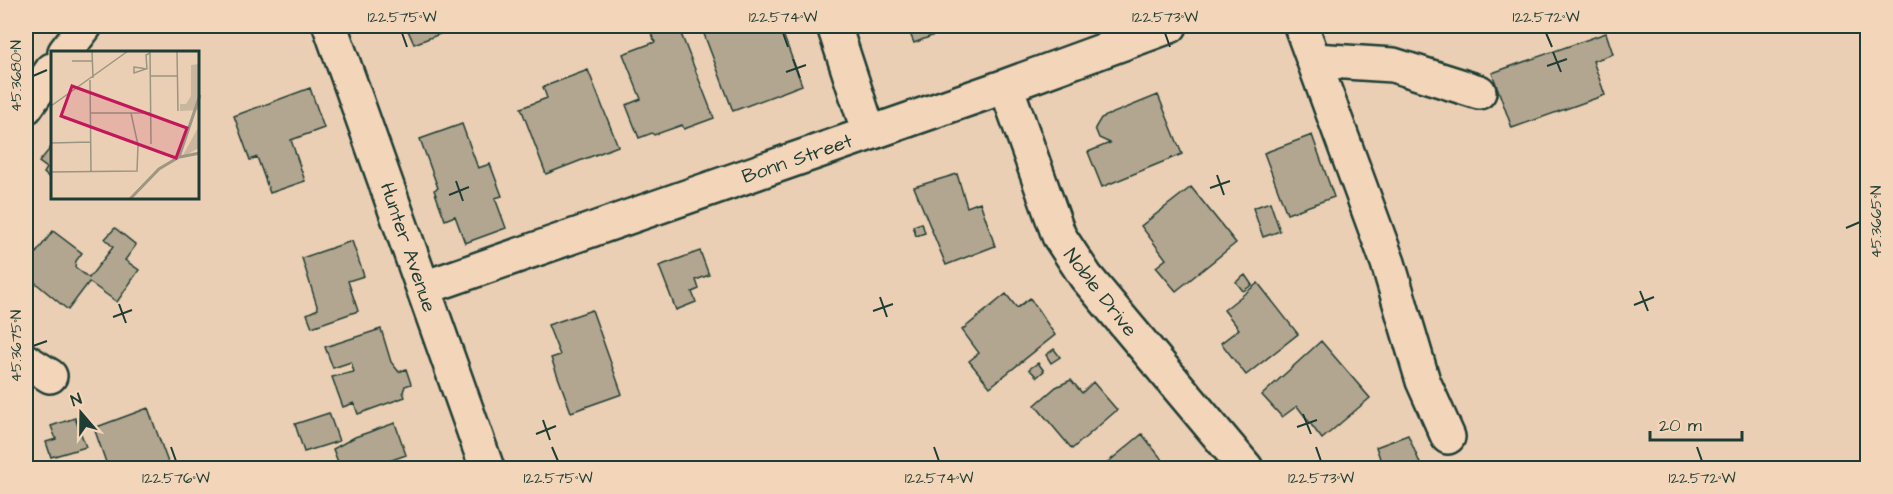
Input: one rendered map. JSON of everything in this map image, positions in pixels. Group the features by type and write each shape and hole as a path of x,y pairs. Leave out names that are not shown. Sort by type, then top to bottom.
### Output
{"street":[{"path":"66,51 85,26"},
{"name":"Hunter Avenue","path":"330,26 488,468"},
{"path":"834,26 869,133"},
{"name":"Bonn Street","path":"424,288 1006,86 1170,26"},
{"path":"1301,26 1388,263 1424,381 1448,437"},
{"path":"1314,60 1393,65 1479,92"},
{"path":"26,106 51,71"},
{"name":"Noble Drive","path":"1006,86 1059,236 1086,277 1246,468"}],"building":[{"path":"406,26 449,26 450,30 414,44"},
{"path":"678,26 714,118 684,129 682,125 639,138 626,105 641,99 623,54 655,42 651,33"},
{"path":"701,26 780,26 802,85 733,111"},
{"path":"907,26 957,26 914,43"},
{"path":"1606,33 1613,54 1593,61 1605,95 1512,128 1492,73"},
{"path":"588,70 618,146 546,174 521,108 547,98 543,87"},
{"path":"310,88 324,128 291,140 305,181 270,193 257,157 250,160 234,116"},
{"path":"1158,95 1182,154 1102,187 1088,152 1110,143 1099,138 1095,128 1101,118"},
{"path":"462,124 478,168 490,164 502,196 495,198 506,228 465,243 455,216 445,220 434,190 438,188 420,139"},
{"path":"1312,135 1334,197 1287,214 1264,153"},
{"path":"51,147 51,179 44,173 47,168 39,162"},
{"path":"957,174 967,207 980,202 995,246 946,265 914,187"},
{"path":"1191,187 1236,243 1176,291 1156,267 1166,259 1141,226"},
{"path":"1270,202 1280,231 1263,237 1253,208"},
{"path":"922,223 925,233 916,236 913,226"},
{"path":"115,228 136,245 125,260 139,270 117,302 89,282 68,310 26,275 26,253 29,248 36,253 53,231 82,253 75,267 89,278 113,247 105,239"},
{"path":"352,241 364,276 348,281 358,311 312,327 307,314 318,309 302,258"},
{"path":"700,251 709,275 696,280 699,289 692,292 696,302 676,310 659,266"},
{"path":"1245,275 1252,285 1243,291 1236,282"},
{"path":"1258,283 1298,334 1246,375 1221,343 1239,329 1224,310"},
{"path":"1006,294 1017,308 1030,298 1055,335 990,387 969,361 979,353 962,330"},
{"path":"592,310 622,394 571,412 551,358 560,355 548,325"},
{"path":"381,329 391,362 399,372 406,369 411,384 405,386 403,392 405,397 358,414 354,403 343,407 332,377 354,372 351,362 333,368 325,347"},
{"path":"1321,341 1370,398 1322,439 1297,406 1282,417 1262,395"},
{"path":"1054,349 1060,357 1051,363 1046,355"},
{"path":"1038,363 1044,371 1037,377 1029,369"},
{"path":"1071,380 1082,393 1093,382 1117,410 1072,449 1035,405 1056,387"},
{"path":"148,408 170,468 108,468 94,428"},
{"path":"329,413 339,441 304,452 295,424"},
{"path":"75,418 86,447 51,457 46,442 56,439 51,426"},
{"path":"395,423 406,455 369,468 363,459 340,467 333,449 355,437"},
{"path":"1142,434 1164,462 1156,468 1101,468"},
{"path":"1408,435 1422,468 1371,468 1382,464 1376,447"},
{"path":"1369,461 1371,468 1347,468"},
{"path":"408,462 418,463 420,468 392,468"}]}
